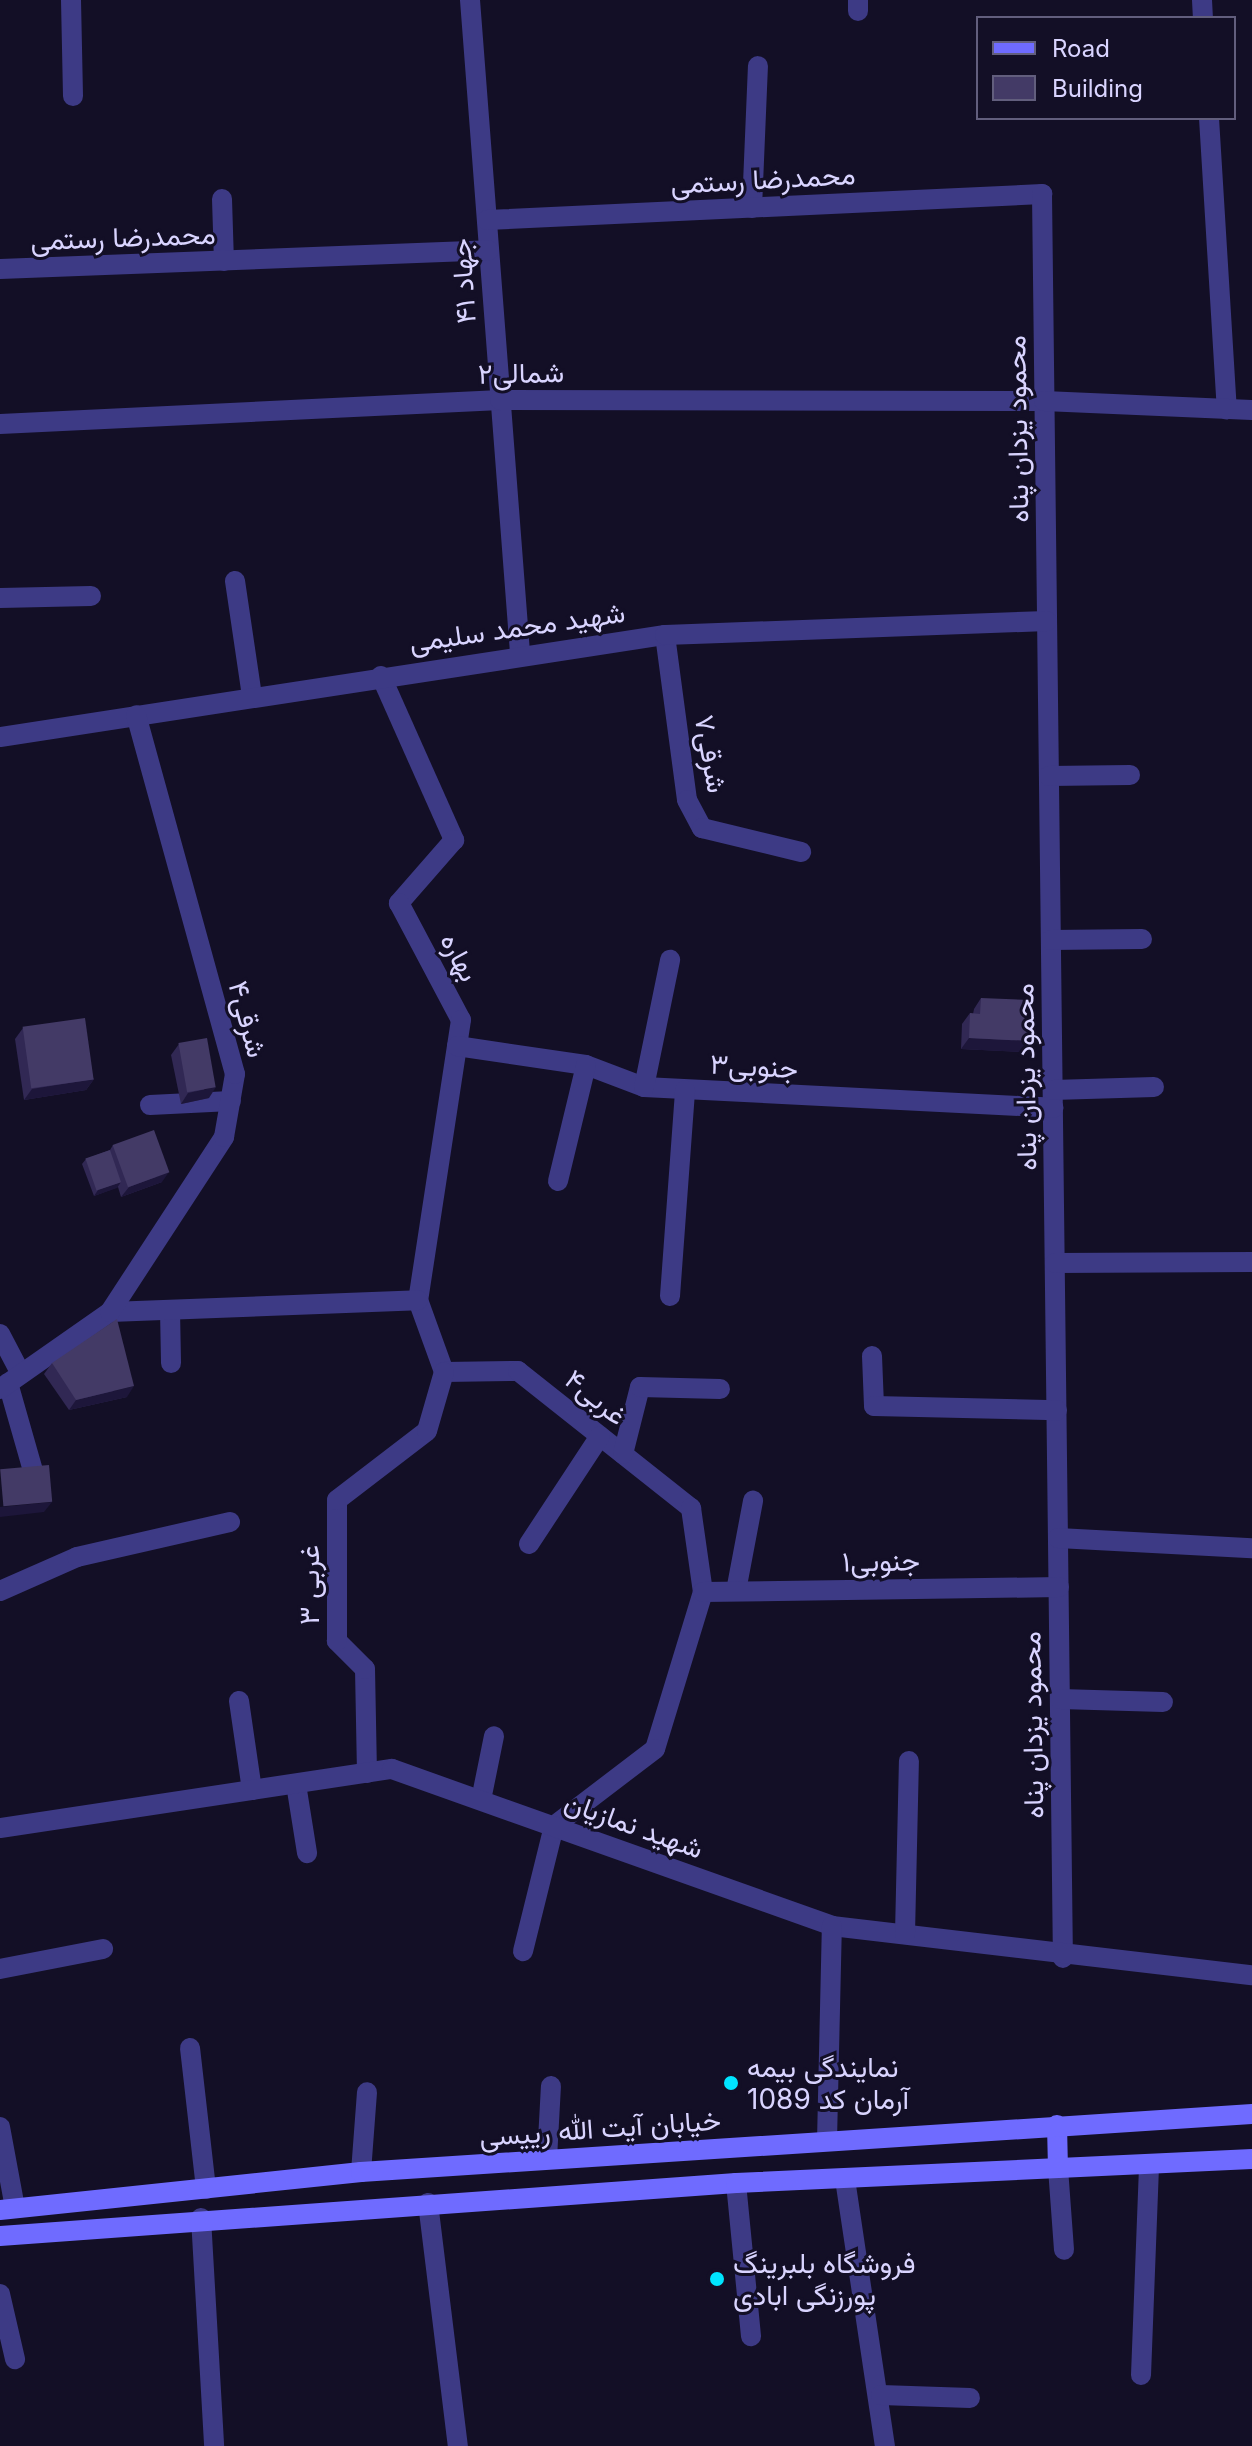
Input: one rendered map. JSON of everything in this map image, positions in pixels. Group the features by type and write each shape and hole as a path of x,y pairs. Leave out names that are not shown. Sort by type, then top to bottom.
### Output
{"main road":[{"name":"خیابان آیت الله رییسی","path":"8,2209 361,2172 1252,2114"},
{"path":"1057,2125 1058,2168"},
{"path":"0,2236 201,2218 736,2183 1252,2159"}],"street":[{"path":"71,0 73,96"},
{"name":"جهاد ۴۱","path":"470,0 520,653"},
{"path":"752,208 758,66"},
{"path":"1209,120 1227,409"},
{"name":"محمدرضا رستمی","path":"487,220 1042,194"},
{"name":"محمود یزدان پناه","path":"1042,194 1063,1958"},
{"path":"222,199 224,261"},
{"name":"محمدرضا رستمی","path":"0,269 489,250"},
{"name":"شمالی۲","path":"0,424 500,400 1044,401 1252,410"},
{"path":"235,581 252,696"},
{"path":"0,598 91,596"},
{"name":"شهید محمد سلیمی","path":"0,737 520,653 665,635 1047,621"},
{"name":"شرقی۷","path":"665,635 687,800 702,828 801,852"},
{"name":"بهاره","path":"381,676 454,840 399,903 461,1020 418,1300"},
{"name":"شرقی۴","path":"110,1312 224,1137 235,1074 136,715"},
{"path":"1049,776 1130,775"},
{"path":"1051,940 1142,939"},
{"path":"644,1087 670,960"},
{"name":"جنوبی۳","path":"457,1046 586,1065 644,1087 685,1091 1053,1099 1154,1087"},
{"path":"558,1181 586,1065"},
{"path":"670,1296 685,1091"},
{"path":"150,1105 231,1101"},
{"path":"1055,1263 1252,1262"},
{"path":"10,1382 110,1312 418,1300 444,1372"},
{"path":"170,1310 171,1363"},
{"path":"0,1334 33,1471"},
{"path":"872,1356 874,1406 1057,1410"},
{"name":"غربی۴","path":"444,1372 518,1371 691,1508 703,1592"},
{"name":"غربی ۳","path":"367,1773 365,1669 337,1641 337,1500 427,1431 444,1372"},
{"path":"623,1454 640,1387 720,1389"},
{"path":"529,1544 600,1436"},
{"path":"736,1591 753,1501"},
{"path":"0,1591 77,1557 230,1522"},
{"path":"1058,1538 1252,1548"},
{"name":"جنوبی۱","path":"703,1592 1059,1587"},
{"path":"523,1951 554,1826 655,1749 703,1592"},
{"path":"1060,1699 1163,1702"},
{"path":"239,1701 252,1790"},
{"path":"481,1800 494,1736"},
{"path":"905,1934 909,1761"},
{"name":"شهید نمازیان","path":"0,1828 392,1769 832,1926 1063,1958 1252,1975"},
{"path":"296,1784 307,1853"},
{"path":"827,2141 832,1926"},
{"path":"0,1969 103,1949"},
{"path":"190,2048 206,2189"},
{"path":"547,2159 551,2086"},
{"path":"361,2172 367,2092"},
{"path":"0,2127 8,2209"},
{"path":"1141,2375 1149,2165"},
{"path":"1058,2168 1064,2250"},
{"path":"845,2179 881,2395 885,2446"},
{"path":"736,2183 751,2336"},
{"path":"428,2203 458,2446"},
{"path":"201,2218 214,2446"},
{"path":"0,2294 15,2359"},
{"path":"881,2395 970,2398"}],"building":[{"path":"981,998 1031,1000 1029,1041 969,1038 970,1013 980,1014"},
{"path":"85,1018 94,1079 31,1088 23,1027"},
{"path":"207,1038 216,1087 187,1092 178,1043"},
{"path":"154,1130 169,1172 128,1187 113,1145"},
{"path":"110,1150 121,1182 96,1191 85,1158"},
{"path":"117,1319 134,1386 76,1400 52,1363"},
{"path":"49,1465 52,1502 3,1506 0,1469"}],"place":[{"name":"نمایندگی بیمه آرمان کد 1089","path":"731,2083"},
{"name":"فروشگاه بلبرینگ پورزنگی ابادی","path":"717,2279"}]}
